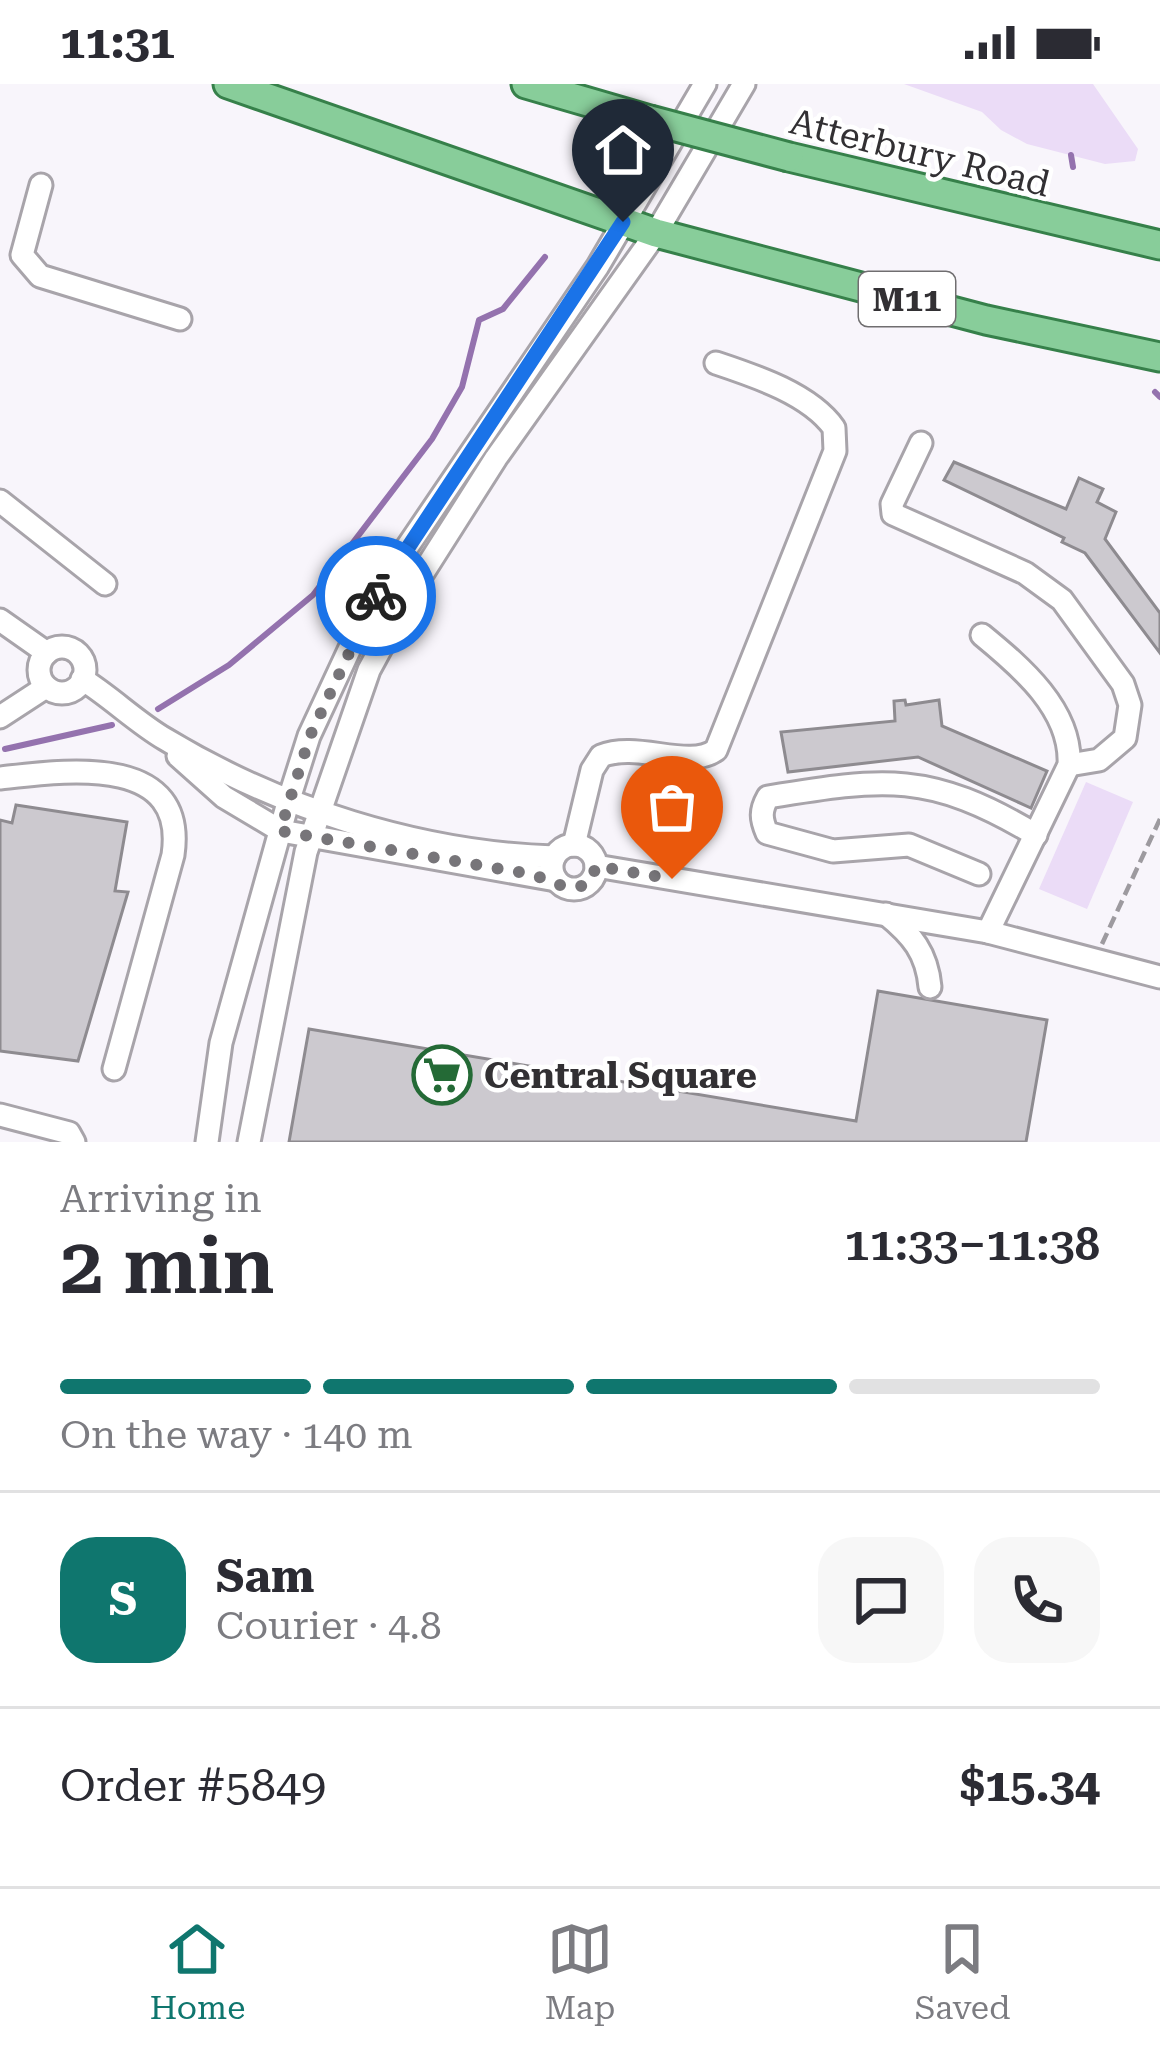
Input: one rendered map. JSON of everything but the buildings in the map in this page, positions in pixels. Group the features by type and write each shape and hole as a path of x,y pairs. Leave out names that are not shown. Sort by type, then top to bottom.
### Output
{"main road":[{"name":"M11","path":"227,84 656,233 986,320 1160,357"},
{"name":"Atterbury Road","path":"526,84 789,157 1160,245"},
{"path":"580,84 650,120"}],"street":[{"path":"207,1142 221,1042 310,736 385,581 502,410 705,84"},
{"path":"249,1142 310,839 369,670 414,587 496,458 656,233 744,84"},
{"path":"41,185 11,251 40,276 180,319"},
{"path":"82,679 159,736 224,796 280,831 556,880 569,889 585,886 595,874 587,854 592,770 607,754 637,750 699,758 716,750 835,451 834,428 816,410 770,384 716,364"},
{"path":"921,443 892,504 892,514 1045,584 1070,610 1123,684 1130,705 1125,738 1100,760 1069,765"},
{"path":"0,501 105,584"},
{"path":"0,620 47,653"},
{"path":"982,634 1024,672 1064,726 1070,746 1069,765 988,932"},
{"path":"0,716 46,687 69,692 82,679 84,667 77,653 63,647 47,653 39,667 46,687"},
{"path":"159,736 243,783 318,809 476,849 554,857"},
{"path":"0,778 80,768 135,780 160,798 174,820 172,855 114,1069"},
{"path":"979,874 909,845 814,848 767,833 762,808 768,797 860,783 912,782 1001,814 1036,835"},
{"path":"556,880 551,865 559,850 587,854 988,932 1160,977"},
{"path":"885,914 920,950 930,988"},
{"path":"0,1115 69,1133 74,1142"}],"path":[{"path":"1095,960 1160,819"}],"shaded area":[{"path":"904,84 1093,84 1138,149 1135,161 1105,164 1027,144 1001,130 982,112"},
{"path":"1086,782 1133,802 1087,909 1039,889"}],"waterway":[{"path":"1071,155 1073,167"},
{"path":"158,709 229,665 313,595 432,439 462,387 479,320 503,309 545,257"},
{"path":"1155,392 1160,397"},
{"path":"5,749 112,725"}],"way so far":[{"path":"376,596 310,736 280,831 530,874 556,880 569,889 591,881 596,866 672,879"}],"place":[{"name":"Central Square","path":"442,1075"}],"route":[{"path":"376,596 623,222"}]}
